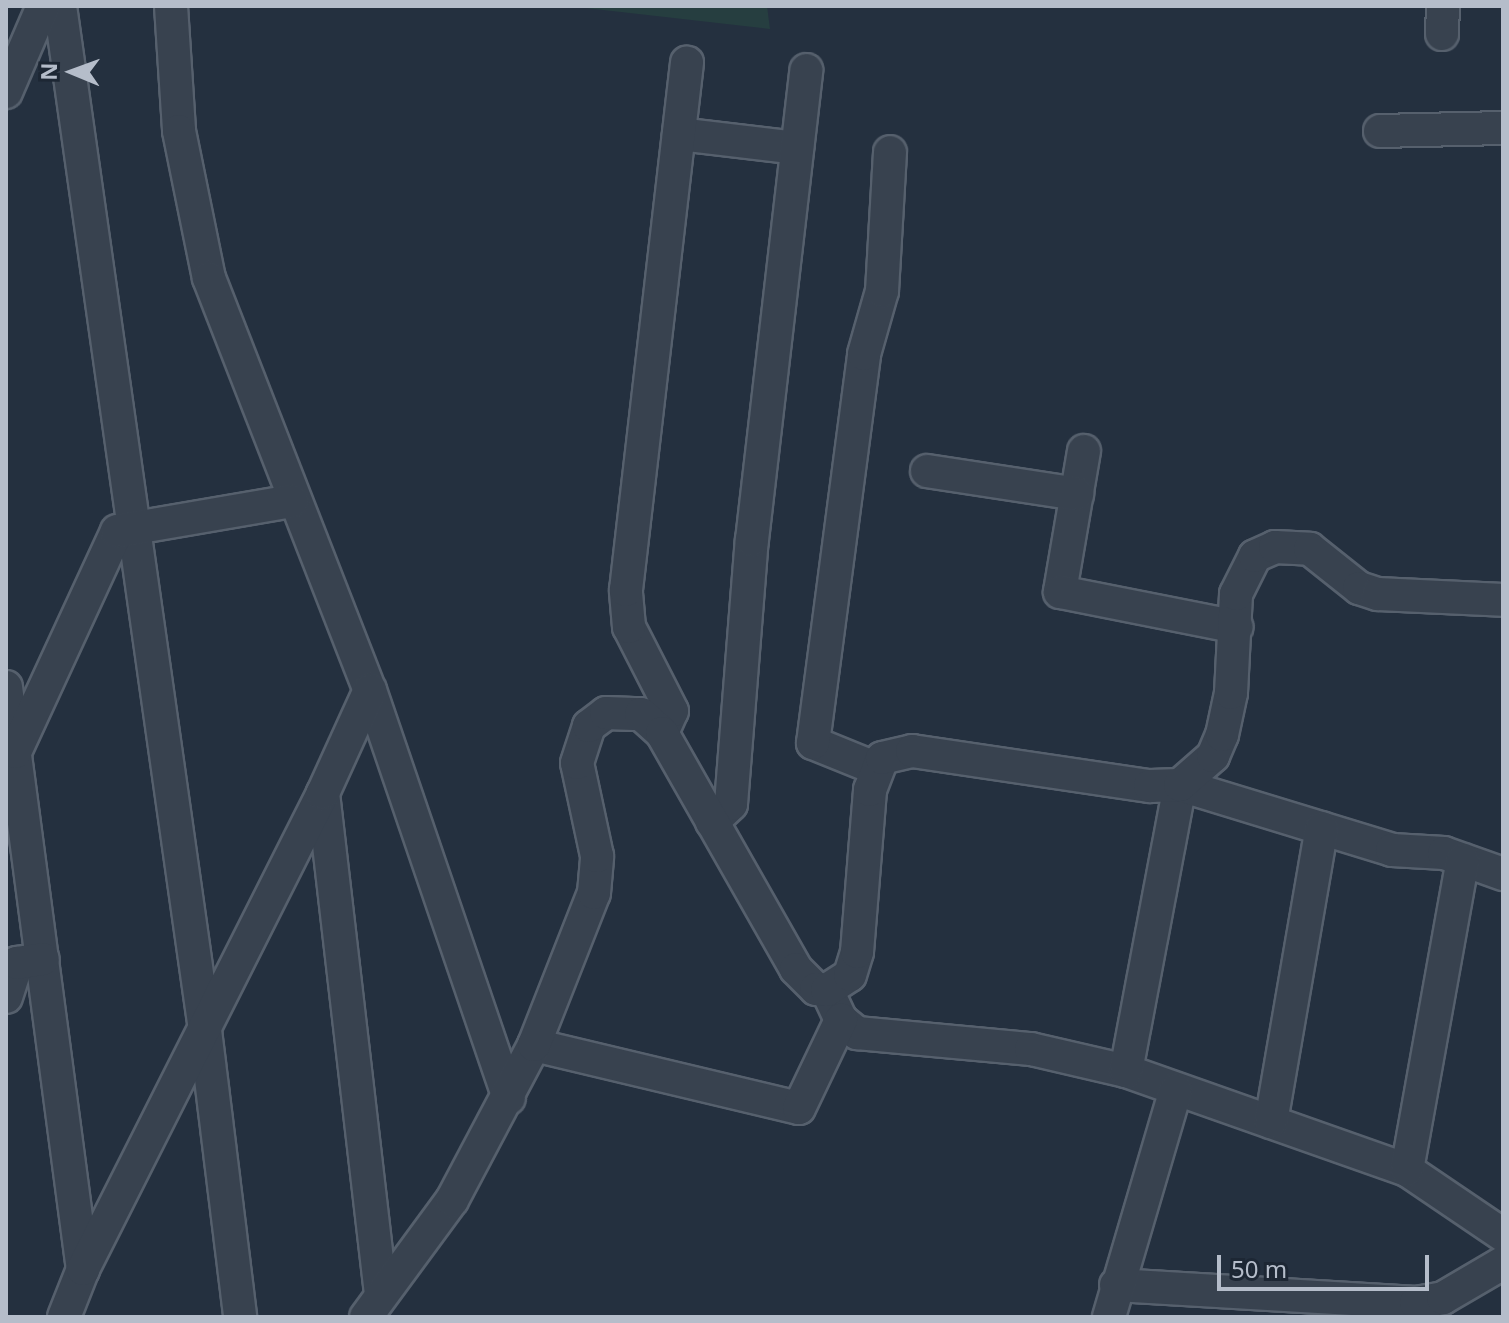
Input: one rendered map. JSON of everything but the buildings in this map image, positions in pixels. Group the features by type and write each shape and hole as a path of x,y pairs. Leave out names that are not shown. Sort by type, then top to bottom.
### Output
{"street":[{"path":"6,92 43,6"},
{"path":"60,6 205,1030 240,1317"},
{"path":"171,6 179,131 209,278 292,501 370,690 509,1098"},
{"path":"662,733 672,711 629,627 626,590 687,63"},
{"path":"712,822 731,804 752,540 806,70"},
{"path":"1380,131 1503,128"},
{"path":"679,134 797,148"},
{"path":"875,768 813,743 864,354 882,291 890,152"},
{"path":"1084,451 1060,592 1237,627"},
{"path":"927,471 1077,494"},
{"path":"15,752 117,531 292,501"},
{"path":"1126,1071 1180,785 1213,756 1222,735 1237,627 1236,594 1243,573 1255,556 1275,547 1310,549 1359,588 1378,594 1503,600"},
{"path":"6,687 83,1269 86,1317"},
{"path":"64,1317 83,1269 323,793 370,690"},
{"path":"374,1306 452,1200 509,1098 534,1045 594,893 597,856 579,782 581,743 598,719 624,710 641,714 662,733 796,969 816,989 827,990 850,975 857,952 875,768 894,751 912,751 1150,786 1180,785 1392,850 1463,860 1503,874"},
{"path":"323,793 374,1306"},
{"path":"1271,1122 1322,828"},
{"path":"1407,1170 1463,860"},
{"path":"6,997 17,963 43,959"},
{"path":"827,990 841,1020 857,1033 1031,1049 1126,1071 1407,1170 1503,1235"},
{"path":"534,1045 799,1108 841,1020"},
{"path":"1109,1317 1176,1090"},
{"path":"1116,1285 1416,1303 1443,1298 1503,1263"}],"green space":[{"path":"190,6 767,6 770,29 577,7"}]}
